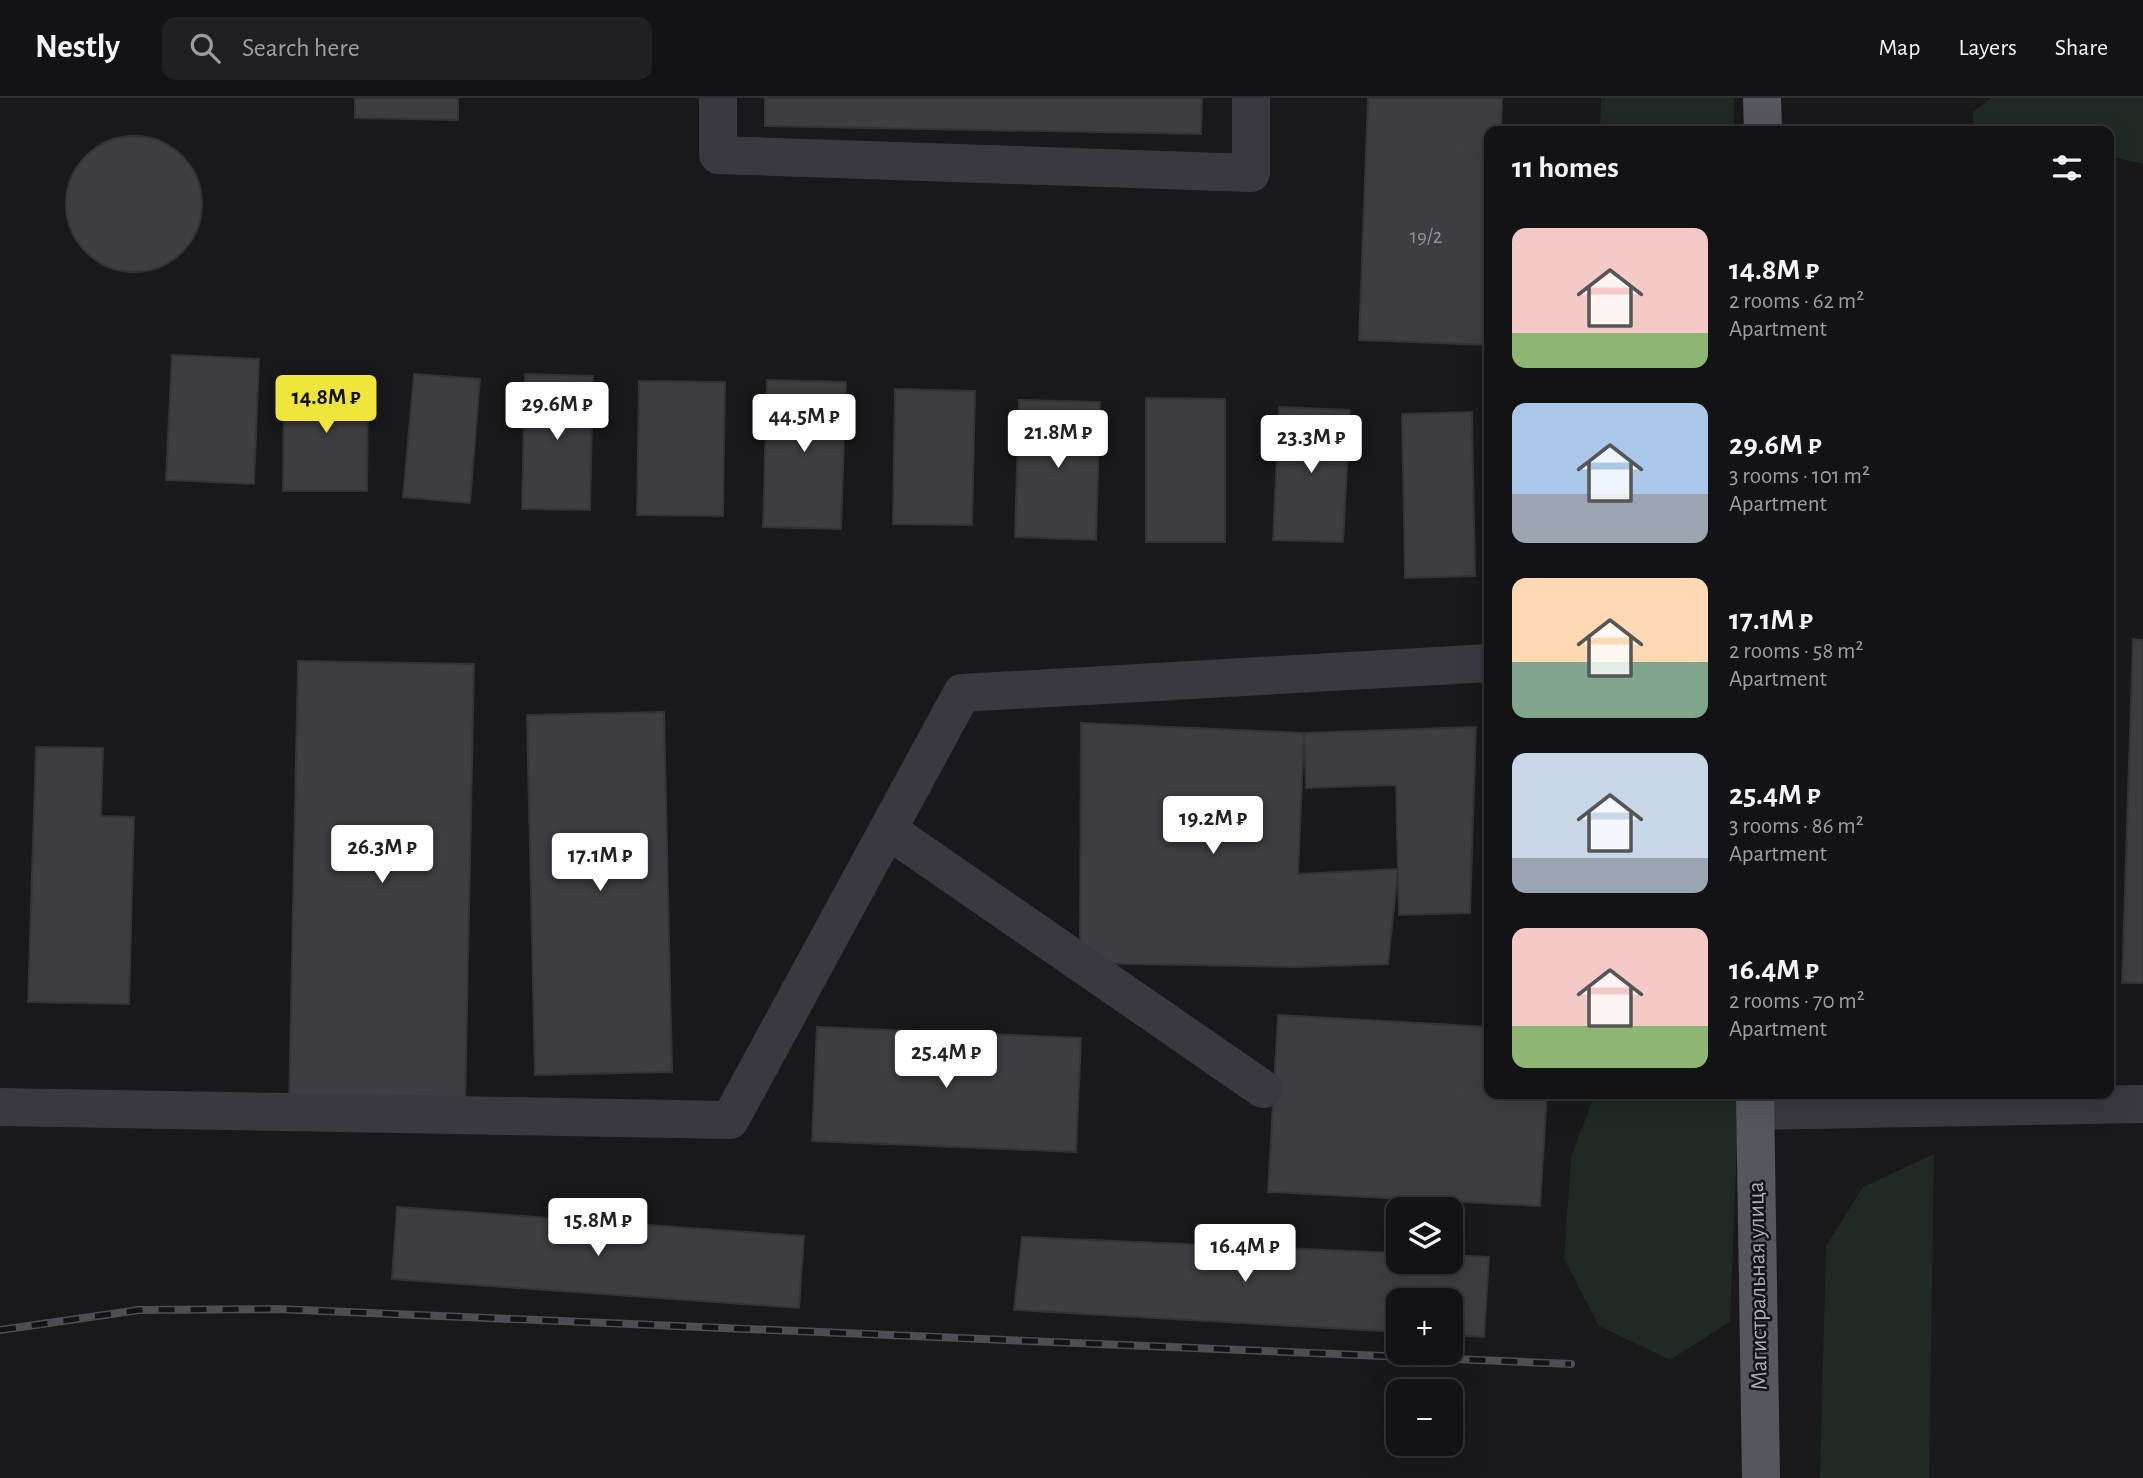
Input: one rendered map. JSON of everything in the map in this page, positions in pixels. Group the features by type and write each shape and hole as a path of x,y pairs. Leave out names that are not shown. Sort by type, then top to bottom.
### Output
{"main road":[{"path":"1762,98 1763,126"},
{"name":"Магистральная улица","path":"1755,1102 1761,1478"}],"lane":[{"path":"718,98 718,156 1251,173 1251,98"},
{"path":"0,1107 730,1120 962,693 1484,663"},
{"path":"888,830 1263,1089"},
{"path":"1755,1102 2143,1104"}],"shaded area":[{"path":"1601,98 1734,98 1734,126 1600,126"},
{"path":"1991,98 2143,98 2143,164 2114,157 2114,126 1974,126 1973,112"},
{"path":"1593,1099 1739,1099 1730,1322 1670,1360 1599,1326 1564,1259 1571,1157"},
{"path":"1934,1154 1929,1478 1820,1478 1826,1246 1863,1187"}],"building":[{"path":"355,98 458,98 458,120 355,118"},
{"path":"765,98 1202,98 1201,134 765,126"},
{"path":"1368,98 1502,98 1501,126 1484,126 1484,345 1359,340"},
{"path":"134,136 160,141 182,156 197,178 202,204 197,230 182,252 160,267 134,272 108,267 86,252 71,230 66,204 71,178 86,156 108,141"},
{"path":"172,355 259,359 254,484 166,480"},
{"path":"414,374 480,379 470,503 403,497"},
{"path":"525,374 593,376 590,510 522,509"},
{"path":"284,379 368,379 367,491 283,491"},
{"path":"767,380 846,382 841,529 763,527"},
{"path":"639,381 725,382 723,516 637,515"},
{"path":"895,389 975,391 972,525 893,524"},
{"path":"1146,398 1225,399 1225,542 1146,542"},
{"path":"1019,400 1100,402 1096,540 1015,537"},
{"path":"1279,407 1350,410 1343,542 1273,540"},
{"path":"1472,412 1475,576 1405,578 1402,414"},
{"path":"2133,639 2143,640 2143,983 2122,983"},
{"path":"298,661 474,664 465,1109 289,1105"},
{"path":"664,712 672,1072 535,1075 527,715"},
{"path":"1081,723 1304,733 1298,874 1398,869 1388,964 1296,967 1080,963"},
{"path":"1476,727 1470,913 1399,915 1396,785 1306,788 1304,733"},
{"path":"36,747 103,748 101,816 134,817 129,1004 28,1002"},
{"path":"1278,1015 1484,1027 1484,1099 1547,1099 1540,1206 1463,1202 1463,1197 1386,1198 1268,1192"},
{"path":"817,1027 1081,1038 1076,1152 812,1141"},
{"path":"397,1207 804,1236 799,1308 392,1279"},
{"path":"1022,1237 1386,1252 1386,1274 1463,1274 1463,1256 1489,1257 1484,1337 1463,1336 1463,1288 1386,1288 1386,1331 1014,1310"}],"railway":[{"path":"0,1330 139,1310 277,1309 1571,1364"}]}
